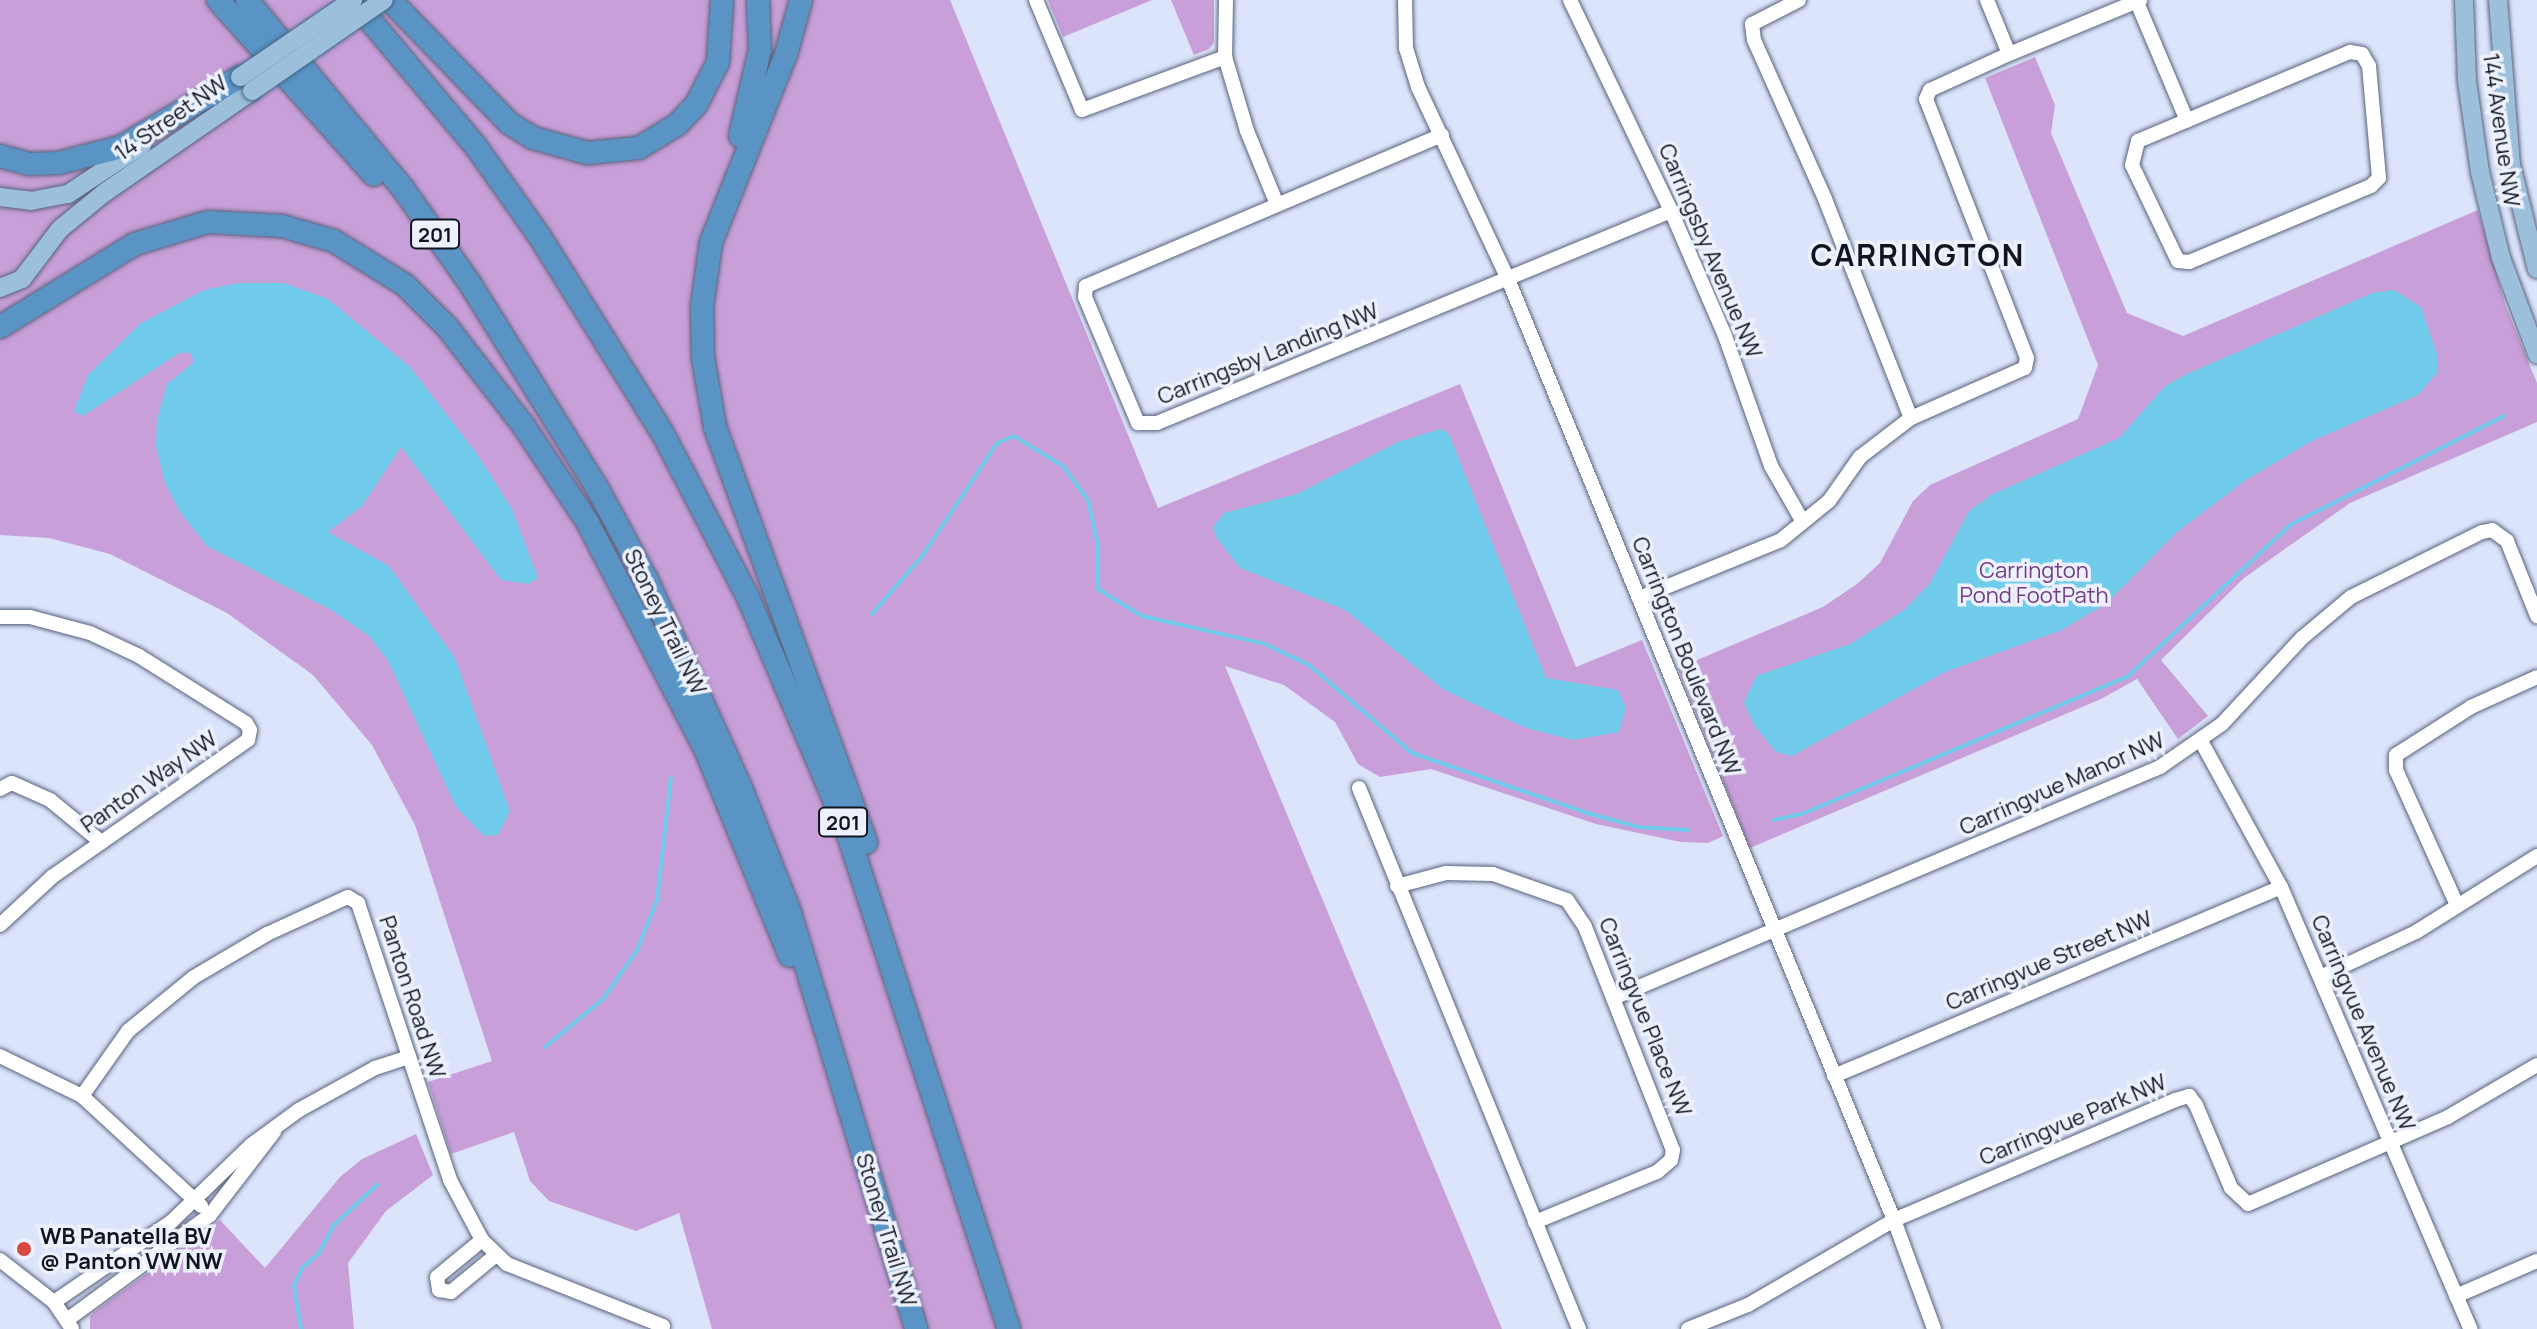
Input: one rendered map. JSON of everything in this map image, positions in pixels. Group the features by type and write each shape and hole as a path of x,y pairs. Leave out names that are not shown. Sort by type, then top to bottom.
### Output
{"highway":[{"path":"218,0 469,282"},
{"name":"Stoney Trail NW","path":"247,0 404,190 469,282 596,486 694,680 789,910 916,1329"},
{"name":"201","path":"353,0 477,148 549,250 662,432 748,597 845,825 1009,1329"},
{"path":"390,0 509,123 533,138 587,153 639,148 678,124 696,105 718,62 722,0"},
{"path":"725,199 760,50 758,0"},
{"path":"801,0 786,54 725,199 711,242 702,307 703,358 715,427 835,746 961,1149 977,1232"},
{"path":"0,156 30,164 59,163 121,147 246,84"},
{"path":"0,327 135,244 208,222 282,226 334,241 405,285 447,327 523,425 595,537 707,753 836,1062"}],"main road":[{"name":"14 Street NW","path":"0,288 22,279 51,239 104,193 353,0"},
{"name":"14 Street NW","path":"0,197 31,201 68,194 384,0"},
{"name":"144 Avenue NW","path":"2464,0 2467,81 2480,172 2501,258 2537,354"},
{"name":"144 Avenue NW","path":"2498,0 2511,165 2537,269"}],"street":[{"path":"1036,0 1082,110 1225,57"},
{"path":"1226,0 1225,57 1247,131 1277,204"},
{"name":"Carrington Boulevard NW","path":"1405,0 1411,69 1508,279 1894,1220 1934,1329"},
{"name":"Carringsby Avenue NW","path":"1570,0 1671,211 1725,336 1771,466 1803,522"},
{"path":"1799,0 1752,24 1754,40 1825,199 1911,418"},
{"path":"1987,0 2009,54"},
{"path":"1639,598 1781,540 1829,501 1860,457 1911,418 2025,368 2027,358 1926,99 1930,90 2138,0 2187,121"},
{"path":"2350,52 2362,54 2369,66 2379,178 2371,186 2189,262 2178,261 2132,165 2132,152 2138,141 2187,121 2350,52"},
{"name":"Carringsby Landing NW","path":"1442,135 1086,286 1085,297 1138,423 1157,423 1508,279"},
{"path":"1508,279 1671,211"},
{"name":"Carringvue Manor NW","path":"1613,998 2121,786 2201,741 2302,638 2351,597 2482,532 2492,530 2507,541 2537,616"},
{"name":"Panton Way NW","path":"0,617 30,617 90,633 139,656 246,723 250,730 248,740 100,841 0,925"},
{"path":"2457,905 2396,770 2396,755 2471,707 2537,677"},
{"name":"Carringvue Avenue NW","path":"2201,741 2281,887 2470,1329"},
{"path":"0,789 12,783 50,800 100,841"},
{"path":"1359,788 1579,1329"},
{"path":"2320,977 2395,944 2537,856"},
{"name":"Carringvue Place NW","path":"1397,886 1434,875 1476,871 1567,900 1577,908 1670,1139 1671,1160 1652,1175 1535,1222"},
{"name":"Carringvue Street NW","path":"1834,1076 2281,887"},
{"name":"Panton Road NW","path":"82,1096 128,1031 194,977 267,934 348,897 358,903 450,1180 482,1240 496,1255 663,1326"},
{"path":"0,1056 82,1096 210,1215"},
{"path":"54,1302 196,1202 251,1145 334,1088 409,1057"},
{"path":"2390,1143 2537,1065"},
{"name":"Carringvue Park NW","path":"1894,1220 2189,1096 2231,1188 2248,1204 2390,1143"},
{"path":"0,1260 54,1302 69,1324 210,1215 242,1180 276,1128"},
{"path":"1688,1329 1748,1305 1894,1220"},
{"path":"482,1240 437,1277 439,1290 451,1292 496,1255"},
{"path":"2456,1296 2537,1261"}],"green space":[{"path":"0,0 950,0 1158,508 1460,384 1576,667 1642,640 1723,836 1708,843 1681,842 1596,824 1431,769 1380,777 1358,764 1335,722 1284,685 1225,666 1502,1329 712,1329 679,1213 636,1231 549,1201 530,1181 514,1132 451,1154 428,1082 492,1061 415,825 372,745 313,675 227,613 110,554 49,538 0,535"},
{"path":"1048,0 1152,0 1063,37"},
{"path":"1171,0 1214,0 1214,42 1209,49 1194,55"},
{"name":"Carrington Pond FootPath","path":"2035,57 2055,105 2051,133 2127,313 2183,336 2478,210 2506,307 2537,383 2537,422 2350,503 2244,578 2161,660 2208,716 2178,739 2137,679 2101,699 1750,848 1678,668 1823,607 1857,584 1880,563 1913,501 1930,485 2078,419 2098,365 1985,78"},
{"path":"416,1134 433,1175 386,1211 348,1263 354,1329 90,1329 90,1316 98,1309 220,1220 265,1268 340,1177 362,1159"}],"water":[{"path":"239,283 284,283 328,299 410,367 477,454 512,509 538,578 528,584 501,580 401,447 362,506 328,532 389,566 455,658 510,811 498,835 484,836 456,807 388,661 369,636 333,611 207,546 180,512 165,483 156,447 157,419 167,384 194,362 191,353 179,353 83,416 74,411 88,375 141,323 204,290"},
{"path":"2394,290 2421,307 2437,354 2438,372 2418,395 2312,441 2246,480 2177,532 2107,603 2062,630 1945,672 1792,756 1776,752 1754,725 1744,703 1756,676 1850,644 1904,610 1930,583 1969,511 1991,495 2119,438 2165,386 2187,374 2372,293"},
{"path":"1440,429 1449,434 1546,678 1618,690 1626,708 1619,732 1573,740 1526,728 1444,690 1345,610 1240,568 1216,537 1213,527 1224,513 1297,494 1398,442"}],"waterway":[{"path":"1773,820 1802,814 2127,677 2290,525 2504,416"},
{"path":"872,614 923,555 997,443 1014,436 1063,466 1088,500 1097,541 1098,589 1142,616 1265,644 1309,665 1412,753 1587,813 1639,827 1688,830"},
{"path":"545,1047 603,999 637,950 657,900 671,778"},
{"path":"301,1329 294,1286 302,1268 319,1253 334,1225 377,1185"}],"place":[{"name":"WB Panatella BV @ Panton VW NW","path":"24,1249"}],"district":[{"name":"CARRINGTON","path":"1918,255"}]}
